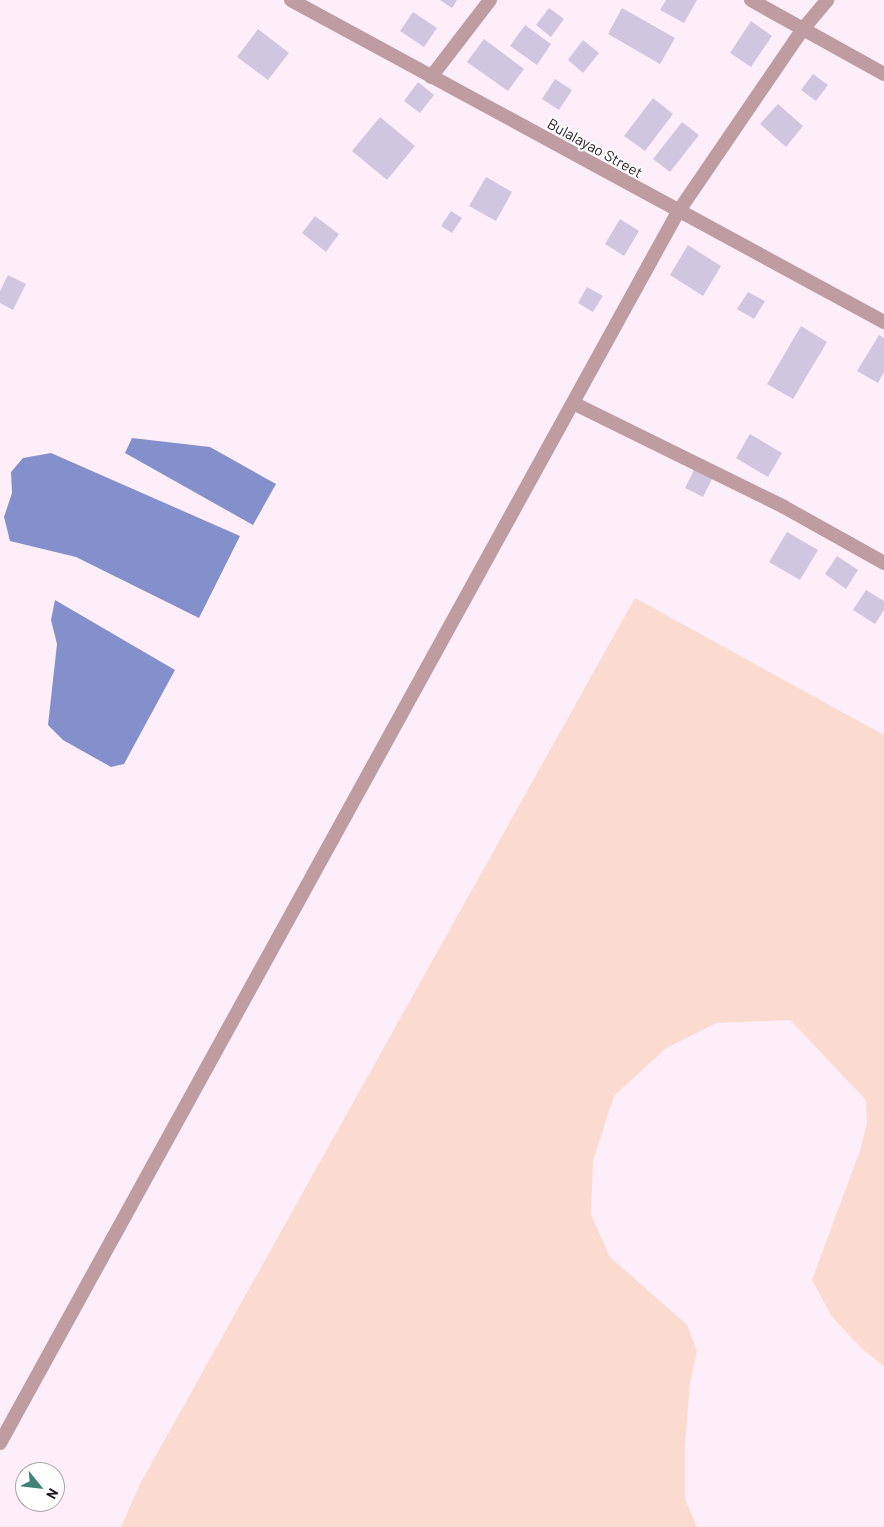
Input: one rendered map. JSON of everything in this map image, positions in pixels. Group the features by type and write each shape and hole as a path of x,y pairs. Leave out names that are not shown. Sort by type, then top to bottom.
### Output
{"street":[{"name":"Bulalayao Street","path":"291,0 678,212 884,322"},
{"path":"431,77 490,0"},
{"path":"751,0 884,74"},
{"path":"0,1443 575,404 678,212 803,29 827,0"},
{"path":"575,404 784,507 884,564"}],"shaded area":[{"path":"635,598 884,735 884,1366 863,1350 832,1317 812,1280 860,1151 867,1123 866,1100 790,1020 717,1023 665,1049 614,1096 593,1161 591,1215 610,1257 687,1325 697,1351 690,1382 685,1445 685,1499 697,1527 121,1527 140,1484"}],"water":[{"path":"132,438 210,447 276,484 253,525 125,453"},
{"path":"51,453 240,536 199,618 76,557 10,541 4,517 12,493 11,472 23,458"},
{"path":"55,600 175,670 124,764 111,767 63,740 48,725 57,644 51,620"}],"building":[{"path":"440,0 457,0 452,8"},
{"path":"666,0 697,0 684,23 660,10"},
{"path":"549,8 564,19 551,37 536,25"},
{"path":"622,8 675,38 660,64 608,34"},
{"path":"413,12 437,28 424,47 400,31"},
{"path":"751,21 772,36 751,67 730,53"},
{"path":"525,25 551,44 537,65 510,46"},
{"path":"258,29 289,53 268,80 237,57"},
{"path":"484,39 524,69 508,91 467,62"},
{"path":"583,40 599,53 583,73 568,60"},
{"path":"813,74 828,85 816,101 801,90"},
{"path":"555,79 572,90 559,110 542,99"},
{"path":"418,82 434,95 420,113 404,101"},
{"path":"653,98 673,114 645,151 624,136"},
{"path":"778,104 803,126 786,147 760,124"},
{"path":"380,117 415,146 387,180 352,151"},
{"path":"682,122 699,135 670,172 653,159"},
{"path":"486,177 512,192 496,221 469,206"},
{"path":"451,211 462,218 452,233 441,226"},
{"path":"315,216 339,234 326,252 302,233"},
{"path":"620,219 639,231 624,256 605,244"},
{"path":"688,245 721,266 703,296 670,275"},
{"path":"8,275 26,284 13,310 0,303 0,291"},
{"path":"587,287 603,296 593,312 578,303"},
{"path":"748,292 765,301 754,319 737,309"},
{"path":"801,326 827,342 793,399 767,384"},
{"path":"879,335 884,338 884,372 878,383 857,371"},
{"path":"750,434 782,453 768,477 736,458"},
{"path":"695,468 713,477 703,497 685,488"},
{"path":"787,532 818,550 800,580 769,562"},
{"path":"837,556 858,570 846,589 825,574"},
{"path":"866,590 884,601 884,610 875,624 853,610"}]}
